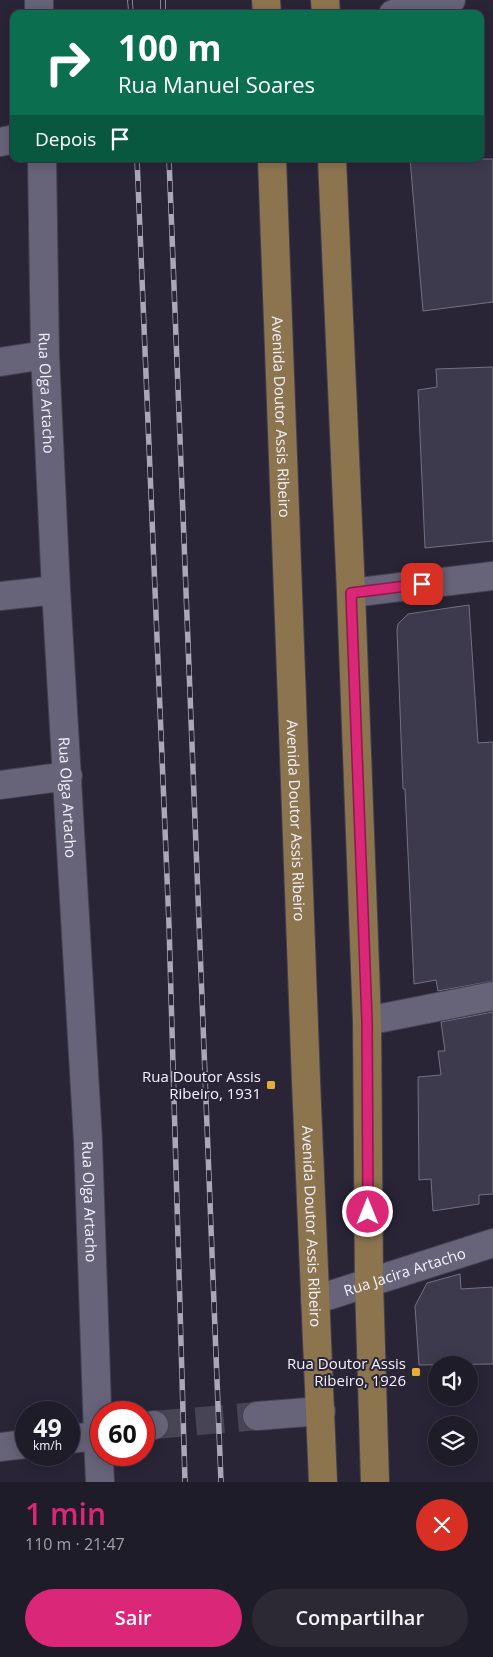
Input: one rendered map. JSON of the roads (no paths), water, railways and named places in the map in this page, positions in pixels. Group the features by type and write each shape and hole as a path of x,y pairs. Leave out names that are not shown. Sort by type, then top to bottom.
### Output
{"main road":[{"name":"Avenida Doutor Assis Ribeiro","path":"272,162 323,1482"},
{"path":"332,162 367,1021 369,1283 375,1482"}],"street":[{"path":"410,10 451,0"},
{"name":"Rua Olga Artacho","path":"42,162 45,355 56,590 88,1141 99,1401"},
{"path":"0,362 45,355"},
{"path":"351,593 493,576"},
{"path":"0,596 56,590"},
{"path":"0,785 68,776"},
{"path":"367,1021 493,996"},
{"name":"Rua Jacira Artacho","path":"315,1300 493,1243"},
{"path":"257,1416 321,1411"},
{"path":"0,1446 15,1445"},
{"name":"Rua Olga Artacho","path":"100,1466 100,1482"}],"tunnel":[{"path":"155,1425 257,1416"}],"railway":[{"path":"130,0 131,10"},
{"path":"163,0 163,10"},
{"path":"137,162 169,925 185,1482"},
{"path":"169,162 221,1482"}],"place":[{"name":"Rua Doutor Assis Ribeiro, 1931","path":"271,1085"},
{"name":"Rua Doutor Assis Ribeiro, 1926","path":"416,1372"}]}
